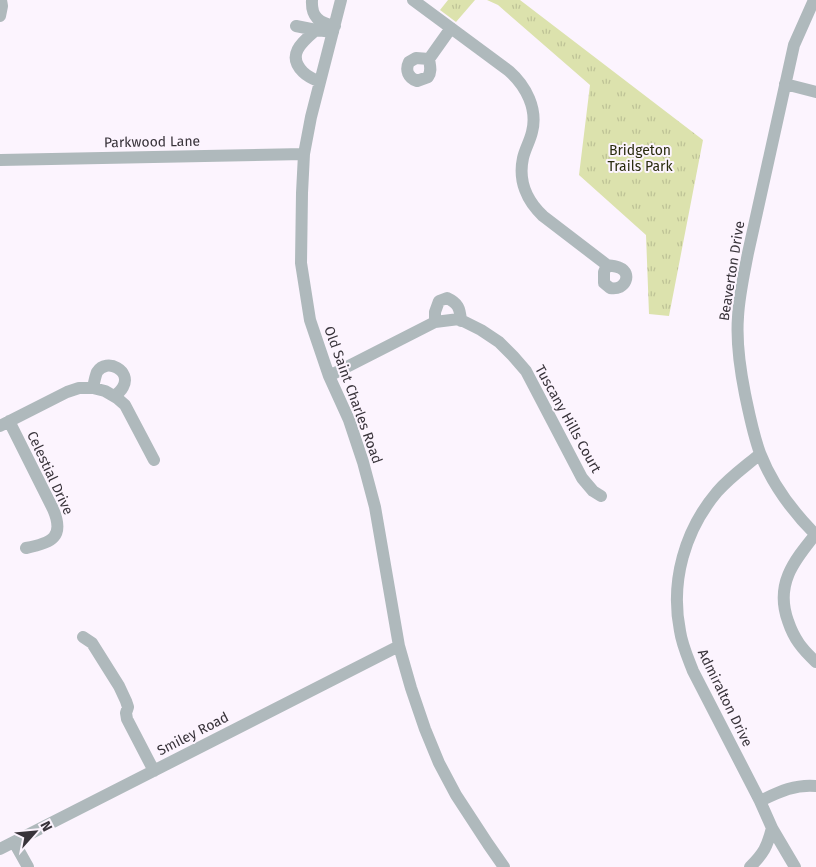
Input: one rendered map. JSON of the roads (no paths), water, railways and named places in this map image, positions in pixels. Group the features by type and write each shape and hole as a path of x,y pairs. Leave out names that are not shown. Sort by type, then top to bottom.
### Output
{"street":[{"path":"0,16 1,0"},
{"path":"312,0 312,8 319,21 334,29"},
{"name":"Old Saint Charles Road","path":"342,0 311,117 304,154 301,263 310,320 330,376 349,420 363,462 375,506 399,646 410,688 424,729 456,795 504,867"},
{"path":"413,0 509,71 526,91 532,108 533,124 523,158 522,181 527,196 543,216 607,265"},
{"name":"Beaverton Drive","path":"814,0 794,45 784,84 748,253 737,319 739,367 760,454 789,504 816,535"},
{"path":"296,26 316,30 334,29"},
{"path":"429,58 451,28"},
{"path":"316,30 298,49 295,58 298,67 312,79 320,82"},
{"path":"784,84 816,92"},
{"name":"Parkwood Lane","path":"0,160 304,154"},
{"path":"435,322 434,312 439,301 447,298 454,301 459,308 461,321"},
{"name":"Tuscany Hills Court","path":"330,376 435,322 459,319 499,342 526,371 582,478 593,491 602,496"},
{"path":"94,388 96,376 101,368 117,367 123,374 124,384 114,396"},
{"path":"4,424 67,392 79,388 94,388 105,391 121,401 130,413 154,460"},
{"name":"Celestial Drive","path":"4,424 54,509 58,522 56,534 51,540 42,545 26,548"},
{"name":"Admiralton Drive","path":"760,454 718,491 706,506 694,527 680,565 677,612 685,653 692,671 760,801 772,828 795,867"},
{"path":"816,535 802,550 792,567 783,594 783,604 792,635 803,650 816,662"},
{"path":"83,637 92,643 119,686 128,707 127,718 154,771"},
{"name":"Smiley Road","path":"0,849 399,646"},
{"path":"760,801 791,787 801,785 816,786"},
{"path":"750,867 762,855 769,841 772,828"},
{"path":"14,842 28,867"}],"park label":[{"name":"Bridgeton Trails Park","path":"640,158"}]}
